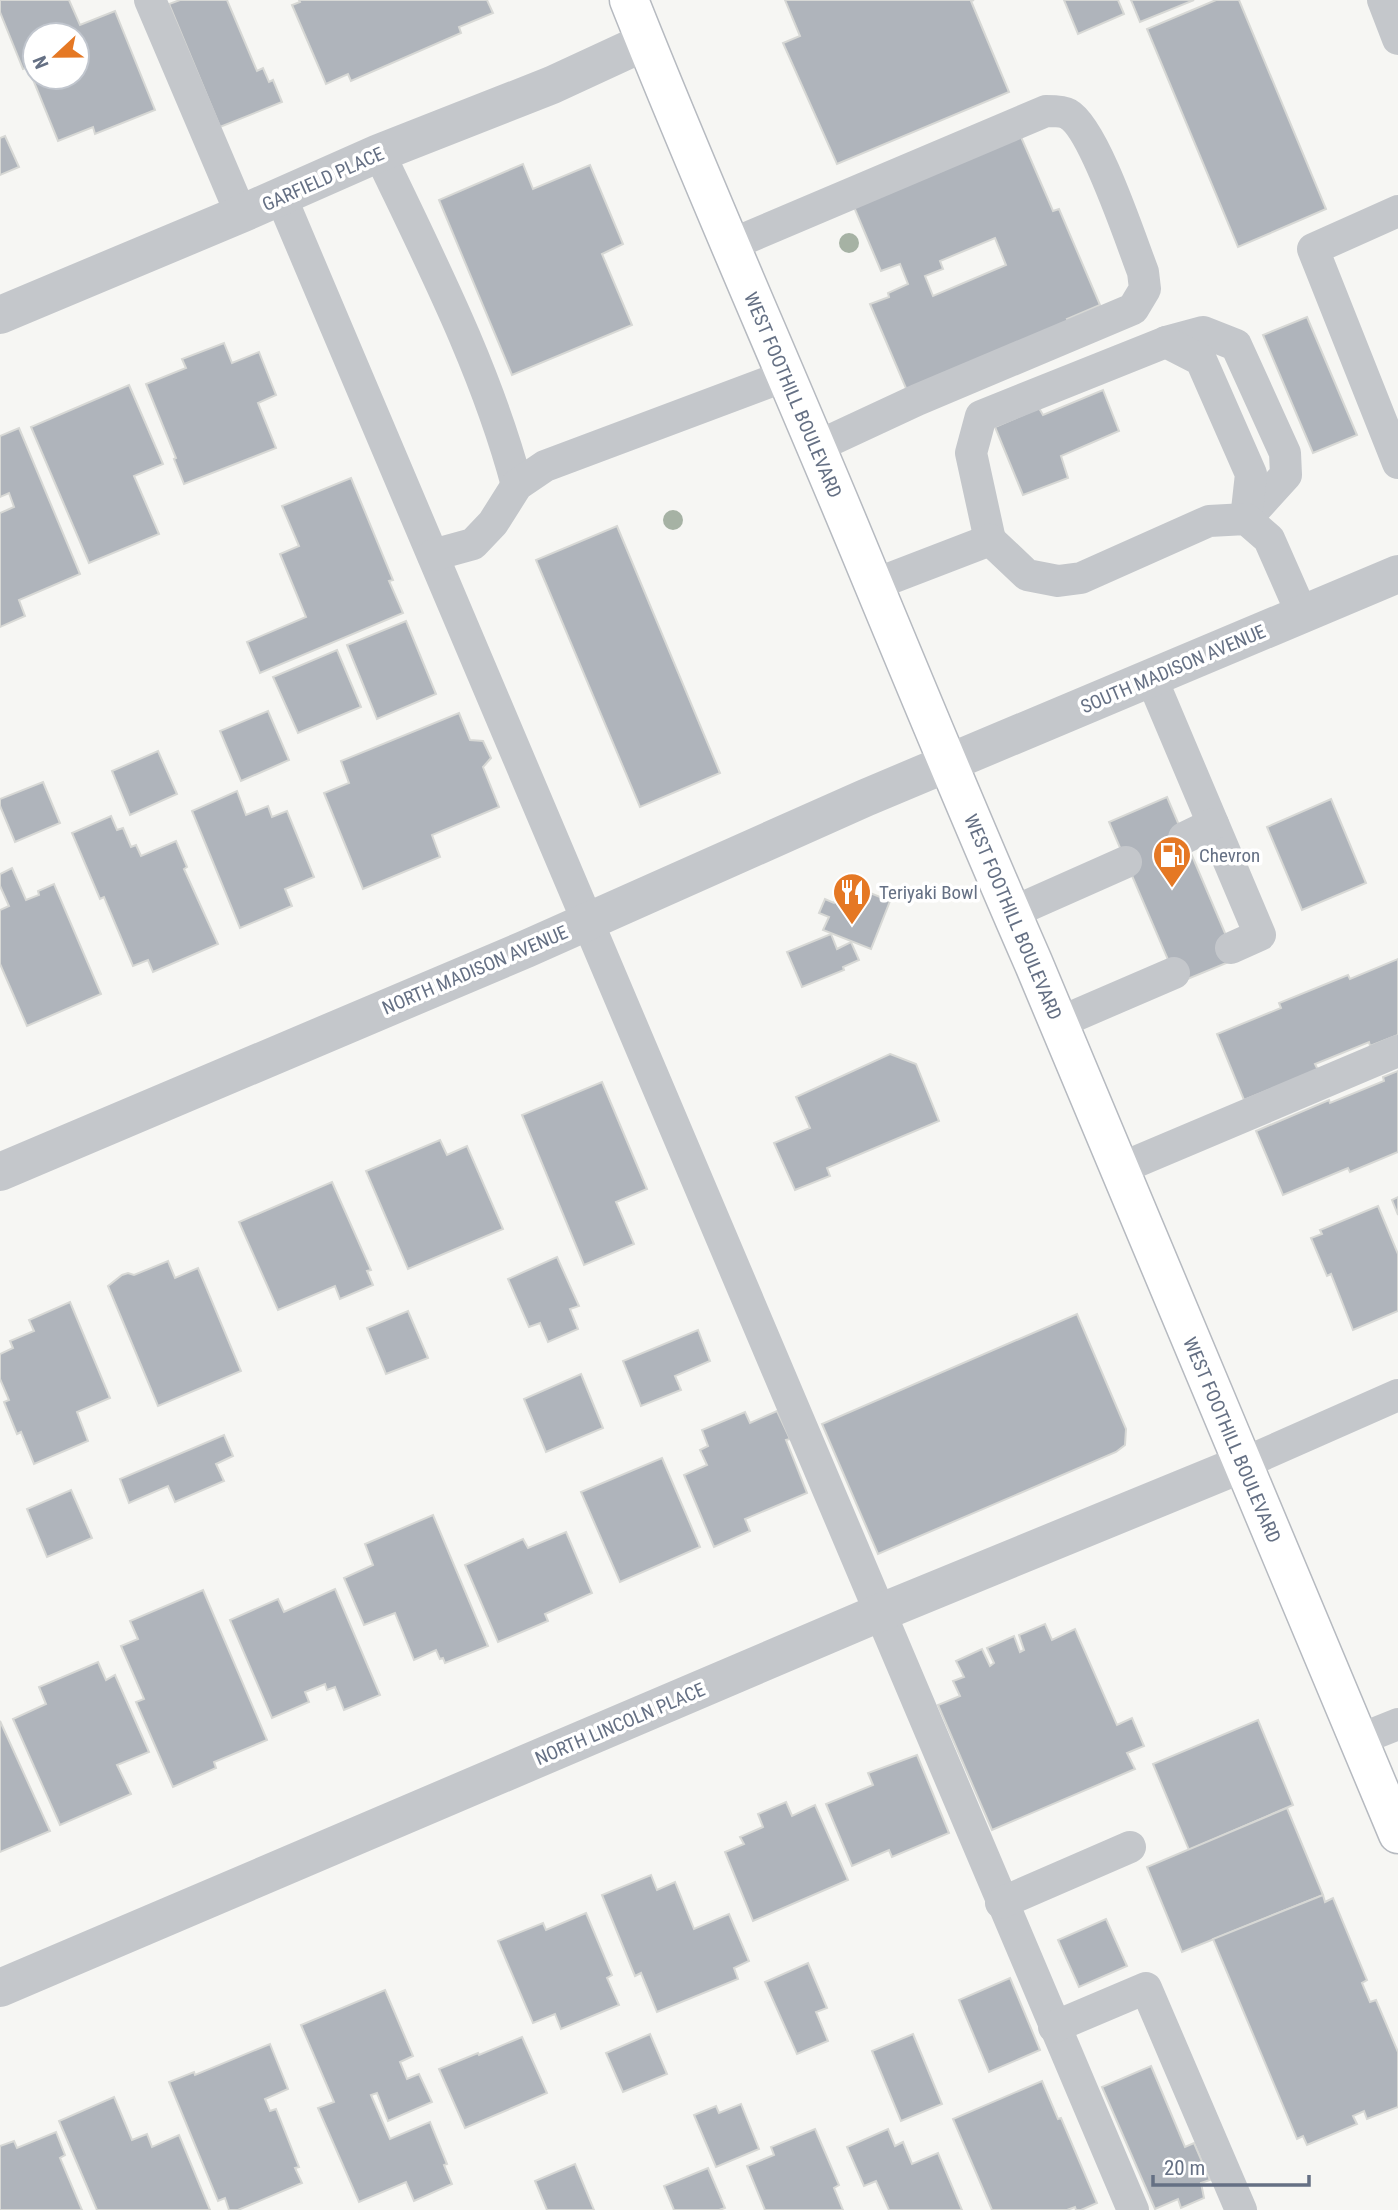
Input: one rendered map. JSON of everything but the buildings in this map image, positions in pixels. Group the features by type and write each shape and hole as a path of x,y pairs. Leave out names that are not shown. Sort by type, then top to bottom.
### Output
{"main road":[{"name":"WEST FOOTHILL BOULEVARD","path":"629,0 947,764 1398,1834"}],"street":[{"name":"GARFIELD PLACE","path":"0,315 241,215 379,153 552,85 646,42"},
{"name":"SOUTH MADISON AVENUE","path":"947,764 1398,574"},
{"name":"NORTH MADISON AVENUE","path":"0,1172 588,922 947,764"},
{"name":"NORTH LINCOLN PLACE","path":"0,1988 879,1613 1242,1464"}],"lane":[{"path":"150,0 241,215"},
{"path":"1383,0 1398,38"},
{"path":"730,246 1046,111 1068,113 1082,128 1106,174 1143,272 1145,289 1133,309 917,400 816,447"},
{"path":"379,153 465,334 505,439 517,485"},
{"path":"281,197 1133,2210"},
{"path":"1398,211 1312,249 1398,463"},
{"path":"1247,519 1251,474 1200,360 1167,342 981,416 971,453 989,540 1027,575 1058,582 1081,578 1209,521 1247,519 1269,539 1302,614"},
{"path":"433,555 472,544 493,523 517,485 545,466 785,376"},
{"path":"873,585 989,540"},
{"path":"1151,677 1260,935 1231,948"},
{"path":"1184,838 1213,824"},
{"path":"1011,913 1126,862"},
{"path":"1058,1023 1174,973"},
{"path":"1119,1169 1398,1051"},
{"path":"1242,1464 1398,1395"},
{"path":"1358,1740 1398,1724"},
{"path":"1001,1903 1130,1847"},
{"path":"1054,2027 1146,1988 1241,2210"}],"place":[{"name":"Chevron","path":"1172,889"},
{"name":"Teriyaki Bowl","path":"852,926"}]}
